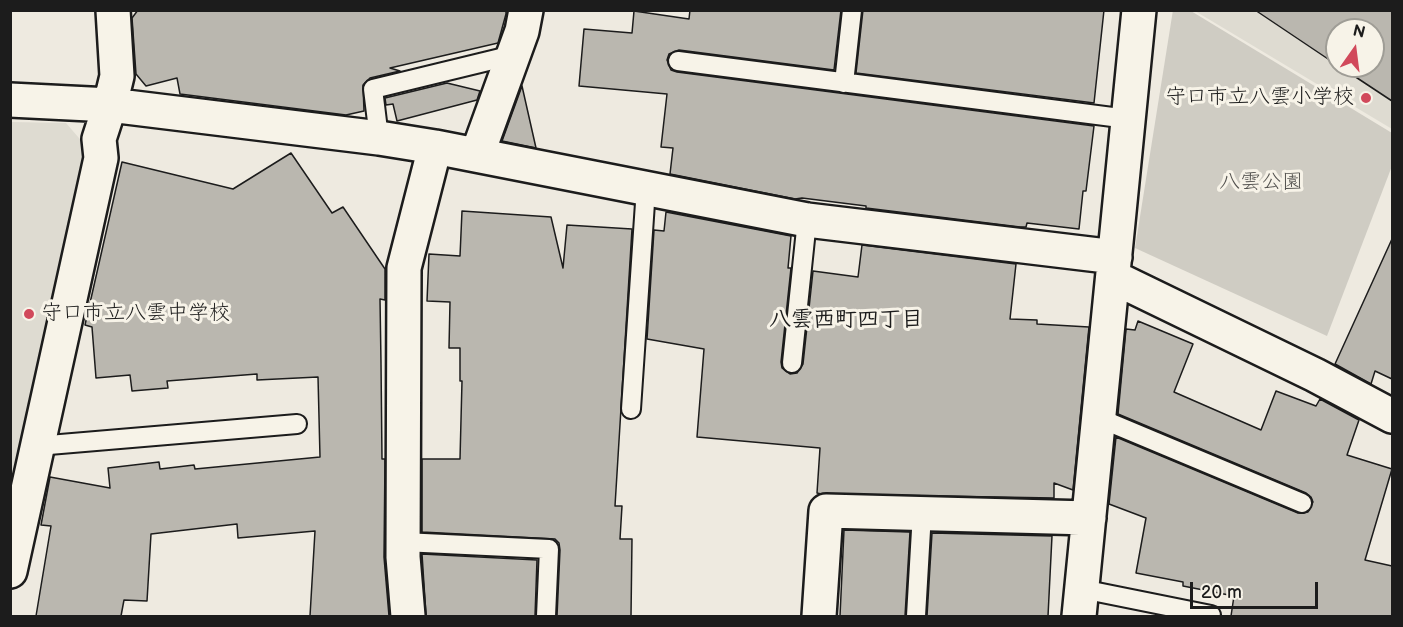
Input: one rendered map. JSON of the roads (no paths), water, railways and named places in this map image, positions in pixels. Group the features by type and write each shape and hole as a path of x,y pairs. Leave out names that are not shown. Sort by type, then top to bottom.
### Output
{"street":[{"path":"10,571 101,158 99,139 117,76 112,10"},
{"path":"477,155 513,55 526,10"},
{"path":"1081,603 1139,10"},
{"path":"10,100 110,105 379,138 807,220 1114,267 1315,375 1391,412"},
{"path":"408,616 403,542 404,268 435,147"},
{"path":"819,616 826,511 1089,518"}],"lane":[{"path":"844,82 852,10"},
{"path":"379,138 373,89 513,55"},
{"path":"678,61 1128,119"},
{"path":"631,409 646,188"},
{"path":"792,363 807,220"},
{"path":"1099,418 1302,503"},
{"path":"37,446 297,424"},
{"path":"916,616 922,513"},
{"path":"403,542 549,549 546,616"},
{"path":"1081,603 1211,615"}],"place":[{"name":"守口市立八雲小学校","path":"1366,98"},
{"name":"守口市立八雲中学校","path":"29,314"}],"district":[{"name":"八雲西町四丁目","path":"846,320"}],"park label":[{"name":"八雲公園","path":"1261,183"}]}
